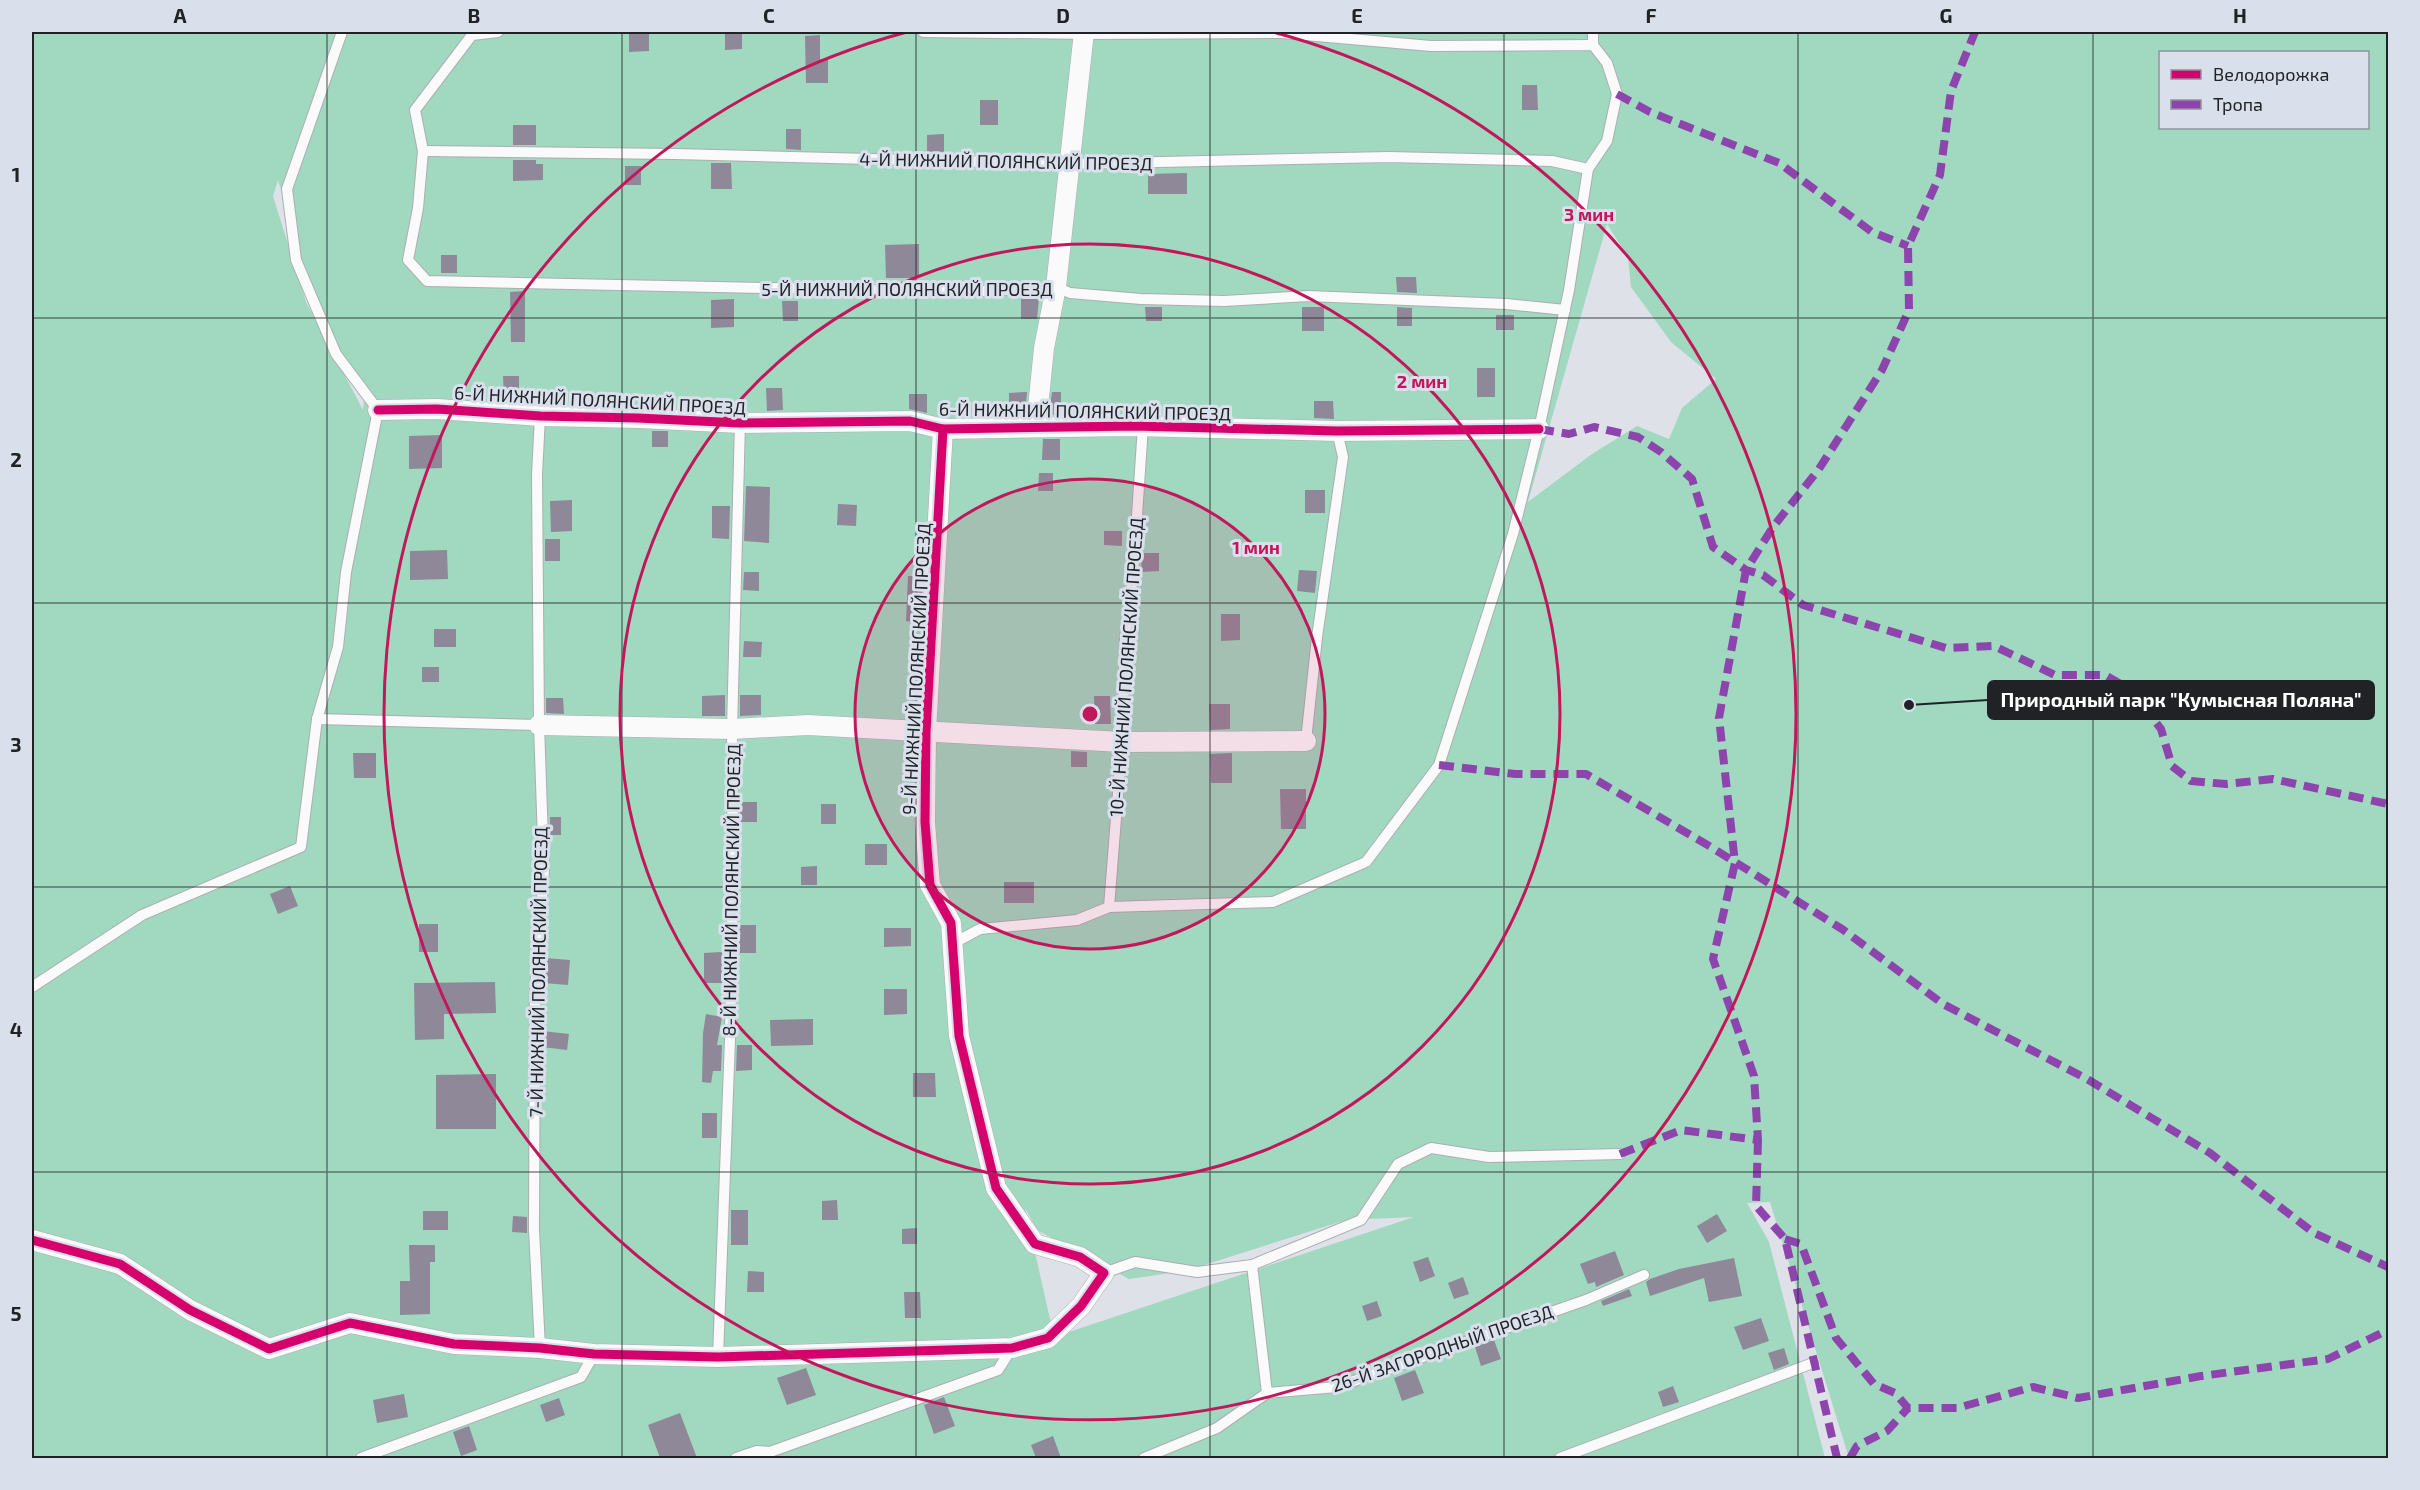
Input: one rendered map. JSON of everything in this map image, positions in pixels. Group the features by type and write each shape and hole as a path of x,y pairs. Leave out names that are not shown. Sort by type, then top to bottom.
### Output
{"street":[{"path":"1036,427 1044,348 1056,287 1084,33"},
{"name":"6-Й НИЖНИЙ ПОЛЯНСКИЙ ПРОЕЗД","path":"378,410 437,409 540,416 740,423 910,421 944,429 1143,426 1337,431 1539,429"},
{"name":"9-Й НИЖНИЙ ПОЛЯНСКИЙ ПРОЕЗД","path":"944,429 926,732 925,822 930,885 951,923 959,1036 996,1188 1035,1244 1080,1257 1104,1273"},
{"path":"539,725 732,729 808,725 1122,742 1306,741"},
{"path":"32,1240 120,1264 190,1310 269,1349 350,1323 454,1344 540,1348 594,1354 718,1357 1012,1348 1048,1338 1081,1306 1104,1273"}],"lane":[{"path":"32,987 142,915 301,847 317,719 338,647 346,573 378,410 336,354 296,260 287,189 342,32"},
{"path":"423,151 415,110 472,35 498,32"},
{"path":"923,32 1282,33 1431,45 1593,45"},
{"path":"951,945 980,929 1077,920 1109,908 1273,902 1366,862 1439,765 1513,534 1565,310 1588,169 1607,141 1617,94 1607,63 1593,45 1593,32"},
{"name":"4-Й НИЖНИЙ ПОЛЯНСКИЙ ПРОЕЗД","path":"423,151 674,154 1070,164 1389,157 1552,162 1588,169"},
{"name":"5-Й НИЖНИЙ ПОЛЯНСКИЙ ПРОЕЗД","path":"423,151 418,208 408,260 427,281 964,292 1056,287 1070,293 1141,298 1224,301 1308,296 1506,304 1565,310"},
{"name":"7-Й НИЖНИЙ ПОЛЯНСКИЙ ПРОЕЗД","path":"540,416 537,475 539,725 544,870 535,991 534,1229 540,1348"},
{"name":"8-Й НИЖНИЙ ПОЛЯНСКИЙ ПРОЕЗД","path":"718,1357 731,969 732,729 740,423"},
{"name":"10-Й НИЖНИЙ ПОЛЯНСКИЙ ПРОЕЗД","path":"1109,908 1122,742 1125,639 1143,426"},
{"path":"1306,741 1317,637 1343,457 1337,431"},
{"path":"317,719 539,725"},
{"path":"1104,1273 1135,1262 1197,1272 1252,1265 1361,1220 1398,1164 1431,1148 1489,1157 1620,1154"},
{"path":"1144,1458 1217,1428 1267,1393 1252,1265"},
{"name":"26-Й ЗАГОРОДНЫЙ ПРОЕЗД","path":"1267,1393 1337,1387 1586,1300 1644,1275"},
{"path":"736,1458 757,1451 770,1452 998,1370 1012,1348"},
{"path":"361,1458 581,1377 594,1354"},
{"path":"1560,1458 1813,1363"}],"green space":[{"path":"32,32 2388,32 2388,1458 1849,1458 1770,1202 1747,1203 1769,1242 1825,1458 32,1458","holes":["278,180 324,334 364,399 363,410 306,302 273,196","1607,224 1628,257 1631,287 1671,342 1716,379 1682,408 1669,439 1637,426 1592,454 1528,502","1025,1208 1037,1230 1129,1279 1185,1271 1346,1220 1414,1217 1054,1337"]}],"building":[{"path":"742,33 742,49 725,50 725,34"},
{"path":"629,34 649,34 649,51 629,52"},
{"path":"820,35 820,59 828,59 828,83 806,83 805,36"},
{"path":"1522,85 1537,85 1538,110 1522,110"},
{"path":"980,100 998,100 998,125 980,125"},
{"path":"513,125 536,125 536,145 513,145"},
{"path":"786,129 801,129 801,150 786,149"},
{"path":"944,134 944,152 927,153 927,135"},
{"path":"513,160 536,160 536,164 543,164 543,180 513,181"},
{"path":"711,163 731,163 732,189 711,189"},
{"path":"625,166 641,166 641,185 625,185"},
{"path":"1187,173 1187,194 1148,194 1148,174"},
{"path":"919,244 919,278 886,278 885,245"},
{"path":"441,255 457,255 457,273 441,273"},
{"path":"1396,277 1416,277 1417,293 1397,292"},
{"path":"525,291 525,342 511,342 510,292"},
{"path":"734,299 734,327 711,328 711,300"},
{"path":"1021,299 1039,299 1037,319 1021,319"},
{"path":"782,301 798,301 798,321 783,321"},
{"path":"1145,307 1162,307 1162,321 1146,321"},
{"path":"1302,307 1324,307 1324,331 1302,331"},
{"path":"1397,307 1412,308 1412,326 1397,326"},
{"path":"1496,315 1514,315 1514,330 1496,330"},
{"path":"1477,368 1495,368 1495,397 1477,397"},
{"path":"503,376 519,376 519,400 504,400"},
{"path":"766,388 782,388 783,410 767,411"},
{"path":"1027,392 1025,415 1009,416 1009,393"},
{"path":"1052,392 1061,392 1061,415 1049,415"},
{"path":"909,394 927,394 927,413 909,409"},
{"path":"1314,401 1333,401 1334,419 1314,418"},
{"path":"652,431 668,431 668,447 652,447"},
{"path":"442,435 442,468 409,469 409,436"},
{"path":"1043,439 1060,439 1060,460 1042,460"},
{"path":"1039,473 1053,473 1053,491 1038,491"},
{"path":"746,486 770,487 769,543 744,541"},
{"path":"1305,490 1325,490 1325,513 1305,513"},
{"path":"572,500 572,531 551,532 550,501"},
{"path":"838,504 857,505 856,526 837,525"},
{"path":"712,506 730,506 729,539 712,538"},
{"path":"1104,531 1122,531 1122,546 1104,545"},
{"path":"545,539 560,539 560,561 545,561"},
{"path":"447,550 448,579 410,580 410,551"},
{"path":"1142,553 1159,553 1159,571 1141,572"},
{"path":"1299,570 1317,571 1315,593 1297,591"},
{"path":"744,572 759,572 759,591 743,590"},
{"path":"908,576 923,576 920,623 906,621"},
{"path":"1221,614 1240,614 1240,640 1221,641"},
{"path":"434,629 456,629 456,647 434,647"},
{"path":"744,641 762,642 761,657 743,657"},
{"path":"422,667 439,667 439,682 422,682"},
{"path":"725,695 725,716 702,716 702,696"},
{"path":"740,695 761,695 761,715 740,716"},
{"path":"1094,696 1110,696 1111,724 1095,724"},
{"path":"546,698 563,698 564,714 546,713"},
{"path":"1209,704 1230,704 1230,729 1210,730"},
{"path":"1071,751 1087,752 1087,767 1071,767"},
{"path":"353,753 376,753 376,778 354,778"},
{"path":"1232,753 1232,783 1211,783 1210,754"},
{"path":"1280,789 1306,789 1306,829 1281,829"},
{"path":"740,802 757,802 757,822 740,822"},
{"path":"821,804 836,804 836,824 821,824"},
{"path":"550,817 561,817 561,835 550,835"},
{"path":"865,844 887,844 887,865 865,865"},
{"path":"817,866 817,885 801,885 801,867"},
{"path":"1004,882 1034,882 1034,903 1004,903"},
{"path":"290,886 298,906 278,914 270,894"},
{"path":"419,924 438,924 438,952 419,952"},
{"path":"740,925 756,925 756,953 739,953"},
{"path":"884,928 911,928 911,946 884,947"},
{"path":"722,952 722,983 704,983 704,953"},
{"path":"545,958 570,960 568,985 543,983"},
{"path":"495,982 496,1013 444,1014 444,1039 415,1040 414,983"},
{"path":"884,989 907,989 907,1014 884,1015"},
{"path":"706,1014 722,1017 717,1045 722,1045 721,1071 713,1071 711,1083 702,1082 703,1033"},
{"path":"813,1019 813,1045 771,1046 770,1020"},
{"path":"542,1031 569,1034 567,1050 542,1047"},
{"path":"737,1045 752,1045 752,1070 736,1071"},
{"path":"913,1073 935,1073 936,1097 913,1097"},
{"path":"496,1074 496,1129 436,1129 436,1075"},
{"path":"702,1113 717,1113 717,1138 702,1138"},
{"path":"837,1200 838,1220 822,1220 822,1201"},
{"path":"731,1210 748,1210 748,1245 731,1245"},
{"path":"423,1211 448,1211 448,1230 423,1230"},
{"path":"1717,1214 1727,1231 1707,1243 1697,1226"},
{"path":"513,1216 527,1217 527,1233 512,1232"},
{"path":"917,1228 917,1244 902,1244 902,1229"},
{"path":"409,1245 435,1245 435,1262 430,1262 430,1314 400,1315 400,1281 410,1281"},
{"path":"1615,1251 1624,1275 1596,1287 1595,1282 1588,1284 1580,1264"},
{"path":"1428,1257 1435,1276 1420,1282 1413,1262"},
{"path":"1734,1258 1742,1296 1709,1302 1704,1278 1650,1296 1646,1282 1650,1279 1679,1269"},
{"path":"748,1271 764,1272 764,1292 747,1292"},
{"path":"1463,1277 1469,1294 1454,1299 1448,1283"},
{"path":"1629,1289 1632,1296 1603,1306 1601,1301"},
{"path":"904,1292 920,1292 921,1318 905,1318"},
{"path":"1377,1301 1382,1316 1367,1321 1362,1306"},
{"path":"1761,1318 1769,1341 1743,1350 1734,1327"},
{"path":"1494,1340 1501,1359 1481,1366 1475,1347"},
{"path":"1784,1348 1789,1364 1774,1370 1768,1353"},
{"path":"806,1368 816,1395 787,1405 777,1378"},
{"path":"1415,1370 1424,1393 1402,1401 1394,1378"},
{"path":"1673,1386 1679,1402 1663,1407 1658,1392"},
{"path":"404,1394 408,1417 377,1423 373,1400"},
{"path":"944,1397 955,1426 934,1434 924,1405"},
{"path":"559,1398 565,1415 546,1422 540,1405"},
{"path":"680,1413 697,1458 660,1458 648,1425"},
{"path":"469,1426 477,1450 461,1456 453,1432"},
{"path":"1053,1436 1061,1458 1036,1458 1031,1445"}],"marked path":[{"path":"1620,1154 1681,1130 1758,1140 1754,1076 1713,959 1735,863 1719,718 1746,570 1773,527 1819,469 1882,370 1909,310 1908,246 1940,175 1951,91 1975,32"},
{"path":"1617,94 1650,112 1779,163 1872,232 1908,246"},
{"path":"1539,429 1569,434 1594,427 1638,437 1661,452 1692,479 1713,547 1746,570 1763,575 1803,605 1946,648 1994,646 2055,675 2105,675 2131,690 2161,729 2172,766 2191,781 2226,784 2273,779 2388,804"},
{"path":"1439,765 1515,774 1586,774 1711,847 1842,929 1943,1004 2087,1079 2210,1153 2314,1233 2388,1267"},
{"path":"1758,1140 1756,1206 1785,1239 1837,1458"},
{"path":"1785,1239 1801,1244 1836,1338 1874,1384 1895,1393 1908,1408 1957,1408 2033,1387 2078,1398 2201,1376 2328,1359 2388,1330"},
{"path":"1850,1458 1857,1446 1887,1431 1908,1408"}],"cycle path":[{"path":"378,410 437,409 540,416 740,423 910,421 943,429 1134,426 1337,431 1539,429"},
{"path":"32,1240 120,1264 190,1310 269,1349 350,1323 454,1344 540,1348 594,1354 718,1357 1012,1348 1048,1338 1081,1306 1104,1273 1080,1257 1035,1244 996,1188 959,1036 951,923 930,885 925,822 926,732 943,429"}],"place":[{"name":"Природный парк \"Кумысная Поляна\"","path":"1909,705"}]}
